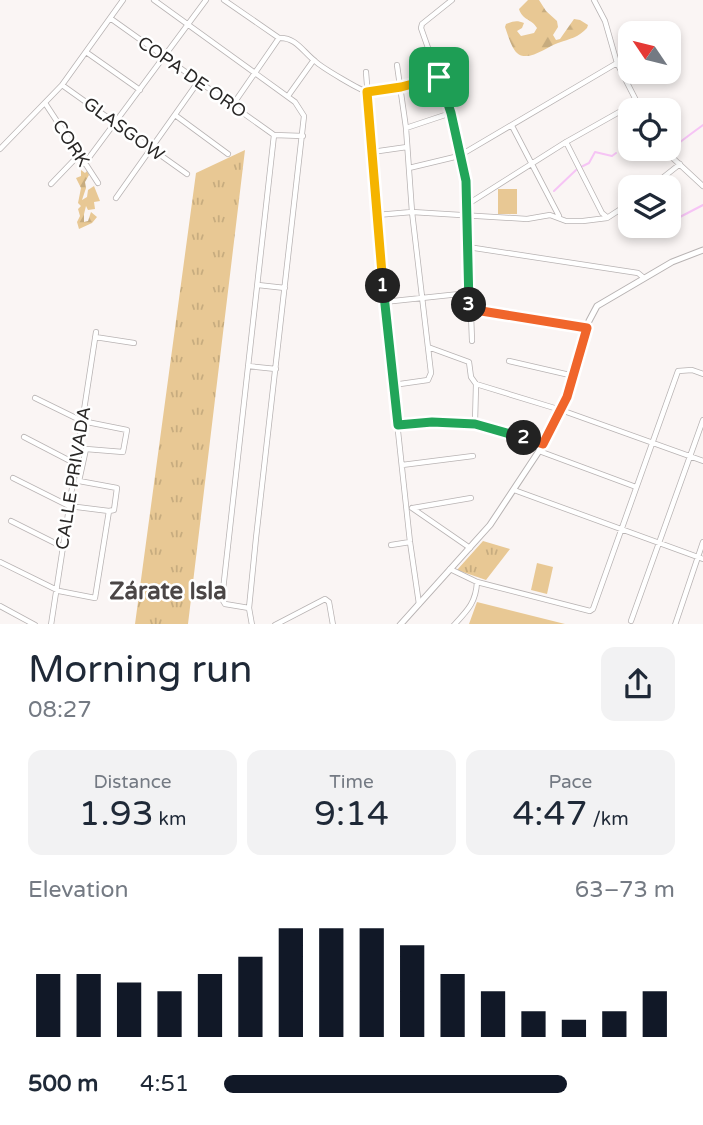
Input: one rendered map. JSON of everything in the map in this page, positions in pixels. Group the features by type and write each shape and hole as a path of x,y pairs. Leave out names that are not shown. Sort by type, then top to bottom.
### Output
{"street":[{"path":"0,149 62,85 123,0"},
{"path":"154,0 288,96 303,111 303,136 249,608 252,624"},
{"path":"51,184 75,159 83,161 115,123 206,0"},
{"path":"224,0 279,38 296,43 313,61 367,92 439,77"},
{"path":"452,0 421,26 451,113 458,156 466,181 468,293 472,341"},
{"path":"594,0 605,21 617,63 635,98"},
{"name":"COPA DE ORO","path":"110,18 274,135"},
{"path":"232,106 279,38"},
{"path":"86,51 140,90"},
{"path":"288,96 313,61"},
{"path":"409,168 458,156 617,63"},
{"path":"393,385 428,380 431,373 397,65"},
{"path":"366,72 384,302 402,465 410,507 410,542 419,604"},
{"path":"116,198 198,82"},
{"name":"GLASGOW","path":"62,85 187,174"},
{"name":"CORK","path":"45,103 98,183"},
{"path":"406,128 451,113"},
{"path":"468,204 531,163 618,113"},
{"path":"175,115 228,153"},
{"path":"512,126 559,217"},
{"path":"249,608 225,604 222,598 274,135 303,136"},
{"path":"566,142 599,209 607,218"},
{"path":"372,152 407,147"},
{"path":"677,161 703,186"},
{"path":"666,175 680,164"},
{"path":"377,215 412,212 527,219 550,215 573,222 607,218 618,211"},
{"path":"468,247 638,273 644,278"},
{"path":"401,624 500,512 539,451 561,410 574,376 587,328 597,306 673,262 703,250"},
{"path":"258,285 285,288"},
{"path":"384,302 468,293"},
{"path":"469,309 587,328"},
{"name":"CALLE PRIVADA","path":"51,624 95,335 134,343"},
{"path":"428,347 469,362 471,377 476,384 475,424"},
{"path":"509,361 574,376"},
{"path":"248,366 276,369"},
{"path":"450,569 477,582 590,611 594,608 678,371 692,370 703,374"},
{"path":"476,384 561,410 703,461"},
{"path":"13,478 69,506 114,510 117,488 79,482 85,450 122,452 127,430 82,421 35,398"},
{"path":"631,621 703,420"},
{"path":"398,425 432,422 475,424 543,444"},
{"path":"24,438 76,464"},
{"path":"539,451 636,487"},
{"path":"402,465 472,457"},
{"path":"514,490 700,558"},
{"path":"410,507 471,498"},
{"path":"410,507 470,548"},
{"path":"0,562 57,589 96,597 108,511"},
{"path":"11,521 62,547"},
{"path":"390,545 410,542"},
{"path":"675,624 700,558 703,542"},
{"path":"455,624 472,605 477,582"},
{"path":"277,624 325,599 329,603 333,624"},
{"path":"0,606 33,624"}],"green space":[{"path":"528,0 539,0 557,21 558,27 553,35 556,40 560,39 574,19 588,25 587,28 577,36 538,53 522,56 513,48 505,27 508,23 519,21 524,23 517,31 521,36 534,33 537,28 519,9"},
{"path":"245,150 188,624 135,624 196,173"},
{"path":"81,170 85,173 87,171 89,175 82,200 94,186 100,201 94,202 95,209 88,210 86,206 84,222 88,221 91,212 97,217 92,223 79,229 77,222 80,216 78,209 81,206 78,203 81,188 76,178 81,176"},
{"path":"498,189 517,189 517,214 498,214"},
{"path":"483,541 510,549 486,580 457,570"},
{"path":"537,563 553,567 547,594 531,590"},
{"path":"477,602 565,624 469,624"}],"waterway":[{"path":"681,142 703,125"},
{"path":"581,167 589,163 595,152 612,156 616,153"},
{"path":"554,191 576,170"},
{"path":"681,216 703,205"}],"district":[{"name":"Zárate Isla","path":"168,591"}],"route":[{"path":"439,77 451,113 458,156 466,181 469,309 587,328 567,397 543,444 475,424 432,422 398,425 384,302 367,92 439,77"}]}
